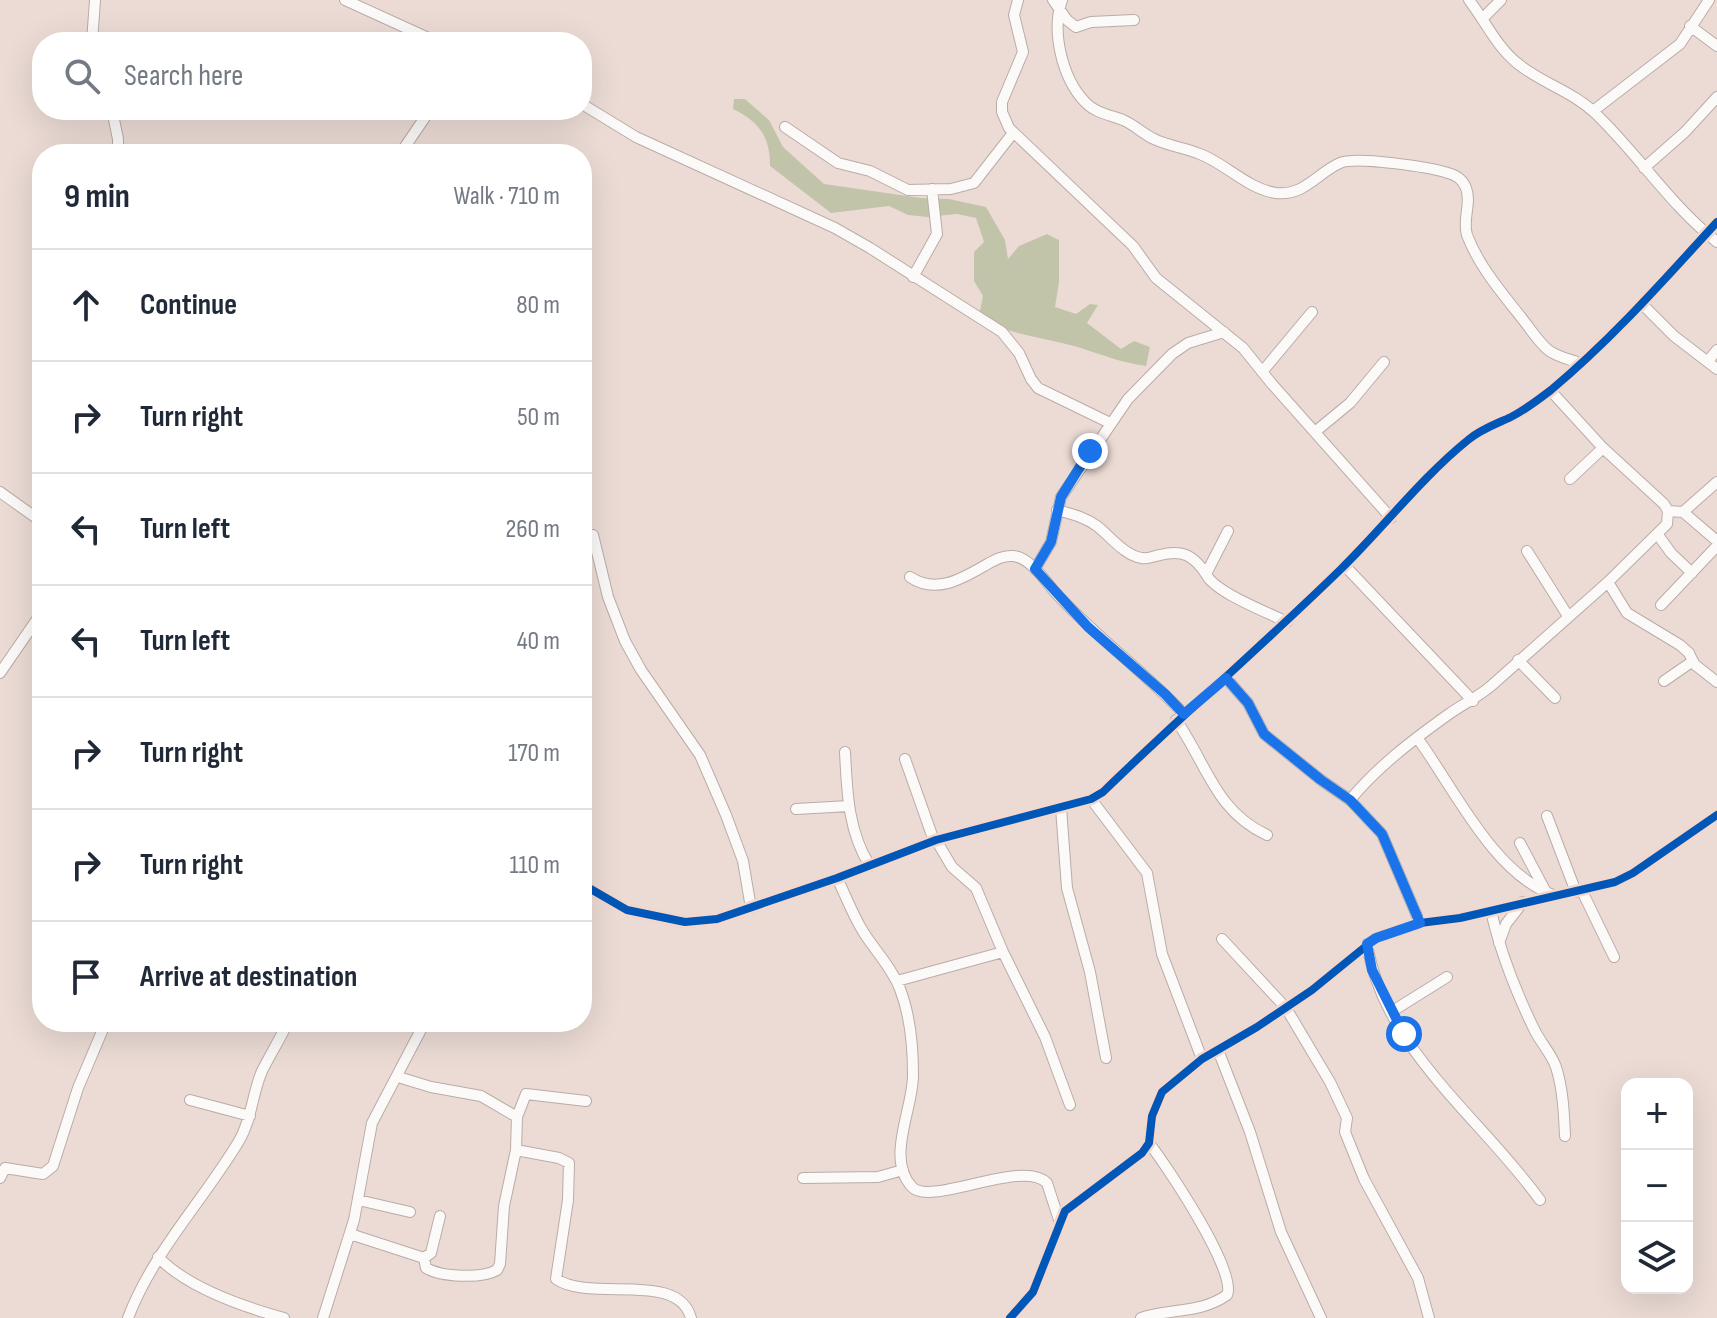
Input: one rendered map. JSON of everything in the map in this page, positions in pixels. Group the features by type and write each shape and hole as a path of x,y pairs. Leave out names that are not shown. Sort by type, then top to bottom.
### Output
{"street":[{"path":"93,32 95,0"},
{"path":"345,0 415,32"},
{"path":"1018,0 1014,15 1022,57 1002,102 1002,112 1013,133 1133,246 1156,278 1243,348 1391,518"},
{"path":"1469,0 1500,45 1521,66 1568,92 1593,111 1706,234 1717,242"},
{"path":"1483,18 1501,0"},
{"path":"1593,111 1680,44 1709,0"},
{"path":"1058,3 1067,20 1076,27 1091,22 1134,20"},
{"path":"1058,3 1058,48 1086,103 1110,117 1135,126 1149,137 1201,155 1263,189 1277,193 1298,190 1307,187 1336,165 1348,161 1384,162 1448,173 1459,178 1469,200 1465,218 1467,234 1482,267 1545,348 1580,363"},
{"path":"1690,26 1717,46"},
{"path":"1644,168 1685,132 1717,97"},
{"path":"592,110 636,137 835,228 1002,332 1019,353 1038,388 1110,423"},
{"path":"114,120 118,144"},
{"path":"407,144 423,120"},
{"path":"785,127 838,163 870,171 908,190 961,188 974,183 1013,133"},
{"path":"913,277 937,234 932,189"},
{"path":"592,890 627,910 685,922 717,919 935,840 1061,808 1103,792 1180,717 1287,622 1391,518 1428,476 1483,429 1524,410 1550,390 1642,304 1717,222"},
{"path":"1642,304 1681,342 1717,369"},
{"path":"1262,372 1312,312"},
{"path":"1035,569 1051,542 1061,497 1110,423 1143,381 1188,343 1224,332"},
{"path":"1708,361 1717,350"},
{"path":"1316,431 1350,403 1384,362"},
{"path":"1550,390 1603,448 1668,511 1683,512 1717,543 1661,605"},
{"path":"1570,479 1603,448"},
{"path":"1683,512 1717,482"},
{"path":"1,494 32,515"},
{"path":"1057,510 1083,518 1140,558 1184,553 1196,559 1210,582 1220,590 1287,622"},
{"path":"1350,800 1376,770 1453,712 1473,701 1608,582 1658,535 1667,524 1668,511"},
{"path":"1206,574 1228,531"},
{"path":"593,535 608,597 625,641 641,670 700,755 726,815 743,861 751,908"},
{"path":"1658,535 1692,573"},
{"path":"1527,551 1568,616"},
{"path":"910,577 922,585 941,585 1008,556 1019,557 1035,569 1088,627 1165,694 1180,717 1210,781 1229,809 1243,823 1267,835"},
{"path":"1344,565 1473,701"},
{"path":"1608,582 1627,613 1680,645 1717,682"},
{"path":"0,673 32,627"},
{"path":"1518,660 1555,698"},
{"path":"1664,681 1693,661"},
{"path":"1226,678 1248,703 1264,734 1350,800 1382,834 1420,923"},
{"path":"1418,739 1485,839 1526,880 1550,894"},
{"path":"845,752 849,806 860,848 870,866"},
{"path":"905,759 935,840 952,867 976,888 1045,1037 1070,1105"},
{"path":"1091,799 1147,873 1162,954 1202,1059"},
{"path":"796,809 849,806"},
{"path":"1061,808 1067,888 1086,956 1106,1058"},
{"path":"1010,1318 1033,1292 1060,1223 1073,1204 1131,1162 1149,1143 1152,1116 1162,1092 1202,1059 1286,1008 1376,938 1420,923 1460,918 1550,894 1579,892 1633,873 1717,815"},
{"path":"1547,816 1579,892 1614,957"},
{"path":"1520,843 1550,894"},
{"path":"837,878 858,923 897,981 907,1016 913,1075 910,1104 901,1136 903,1170 910,1186 933,1193 991,1180 1036,1176 1047,1183 1060,1223"},
{"path":"1499,943 1506,924 1523,902"},
{"path":"1491,911 1499,943 1535,1032 1556,1066 1565,1136"},
{"path":"1222,939 1286,1008 1346,1114 1345,1132 1364,1179 1418,1278 1429,1318"},
{"path":"1367,944 1372,970 1404,1034 1452,1100 1487,1135 1540,1200"},
{"path":"897,981 1003,952"},
{"path":"1391,1012 1447,977"},
{"path":"0,1178 5,1168 43,1174 53,1166 78,1088 102,1032"},
{"path":"128,1318 158,1257 203,1197 239,1141 250,1116 262,1071 283,1032"},
{"path":"323,1318 350,1234 372,1123 420,1032"},
{"path":"1225,1072 1229,1043"},
{"path":"1218,1050 1250,1132 1281,1232 1321,1318"},
{"path":"398,1077 481,1096 517,1117"},
{"path":"424,1258 426,1268 435,1272 481,1276 497,1270 504,1206 516,1150 517,1117 525,1096 530,1093 586,1101"},
{"path":"190,1100 250,1116"},
{"path":"1141,1318 1206,1306 1227,1295 1230,1285 1208,1235 1149,1143"},
{"path":"516,1150 559,1158 569,1163 568,1200 556,1279 560,1283 603,1290 658,1290 671,1293 689,1309 691,1318"},
{"path":"803,1178 878,1177 903,1170"},
{"path":"358,1200 410,1212"},
{"path":"424,1258 431,1253 440,1216"},
{"path":"350,1234 424,1258"},
{"path":"158,1257 189,1280 232,1300 284,1318"}],"green space":[{"path":"734,99 745,99 769,120 783,147 824,184 949,199 986,207 1005,240 1008,259 1019,246 1047,234 1059,240 1059,282 1055,307 1076,314 1090,304 1098,305 1087,323 1121,349 1134,341 1150,347 1146,366 1012,331 979,316 983,296 974,281 974,252 984,242 976,218 957,214 908,215 889,206 831,213 770,166 765,138 750,119 733,109"}],"cycle path":[{"path":"592,890 627,910 685,922 717,919 936,840 1091,799 1103,792 1312,597 1451,455 1478,433 1531,405 1573,371 1637,309 1717,222"},
{"path":"1010,1318 1033,1292 1065,1211 1142,1153 1149,1143 1152,1116 1162,1092 1202,1059 1312,990 1376,938 1420,923 1460,918 1615,882 1717,815"}],"route":[{"path":"1090,451 1061,497 1051,542 1035,569 1088,627 1184,714 1226,678 1248,703 1264,734 1350,800 1382,834 1420,923 1367,944 1372,970 1404,1034"}]}
